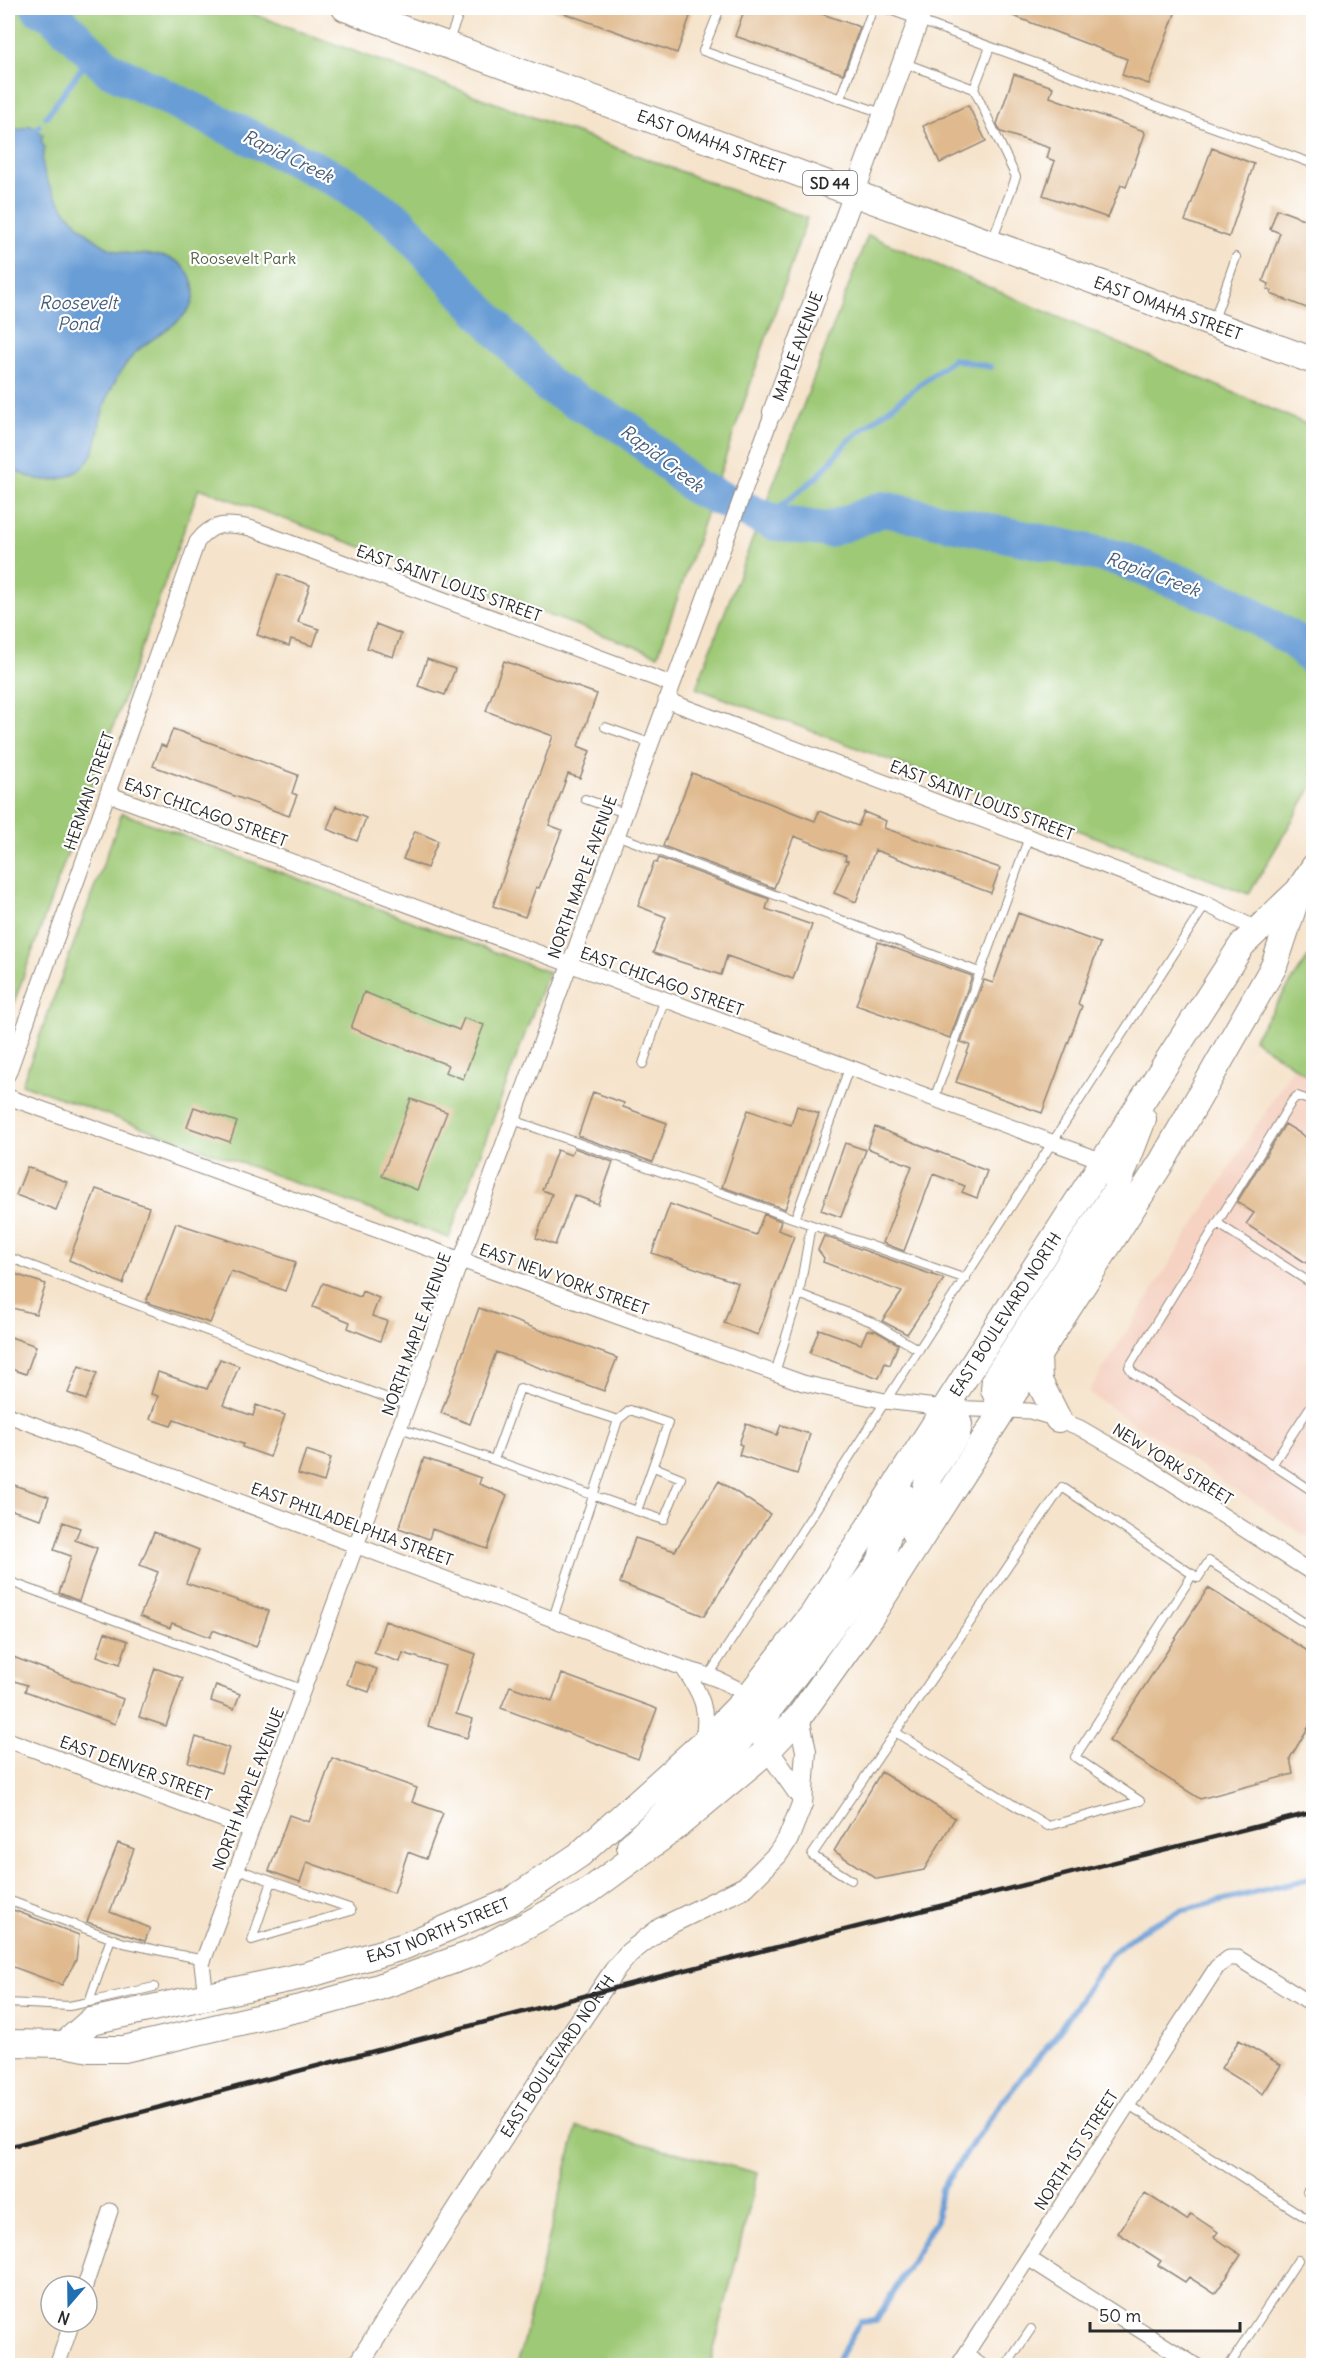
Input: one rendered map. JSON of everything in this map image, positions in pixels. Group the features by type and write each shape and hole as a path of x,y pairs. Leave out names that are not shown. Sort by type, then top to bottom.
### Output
{"main road":[{"name":"EAST OMAHA STREET","path":"345,8 1314,361"},
{"path":"768,1750 799,1716 871,1616 1163,1160 1274,966 1299,890 1314,867"},
{"name":"EAST BOULEVARD NORTH","path":"749,1696 813,1614 1242,945 1299,890"},
{"path":"1190,1112 1214,1041 1253,972 1262,939 1258,930"},
{"path":"1003,1409 994,1390 995,1378 1115,1192 1161,1071"},
{"path":"1038,1356 1039,1381 1058,1419"},
{"path":"908,1557 929,1476 957,1434 958,1424 945,1408"},
{"path":"768,1750 762,1725 770,1708 880,1562 909,1465"},
{"path":"589,1891 647,1828 737,1743 746,1732 752,1704 749,1696"},
{"name":"EAST NORTH STREET","path":"65,2044 91,2021 307,1975 405,1946 509,1902 579,1855 701,1745 749,1696"},
{"name":"EAST NORTH STREET","path":"8,2043 65,2044 90,2049 124,2049 210,2031 379,1987 477,1952 589,1891 672,1830 768,1750"},
{"path":"90,2049 193,2022 207,2012 206,1996"}],"street":[{"name":"MAPLE AVENUE","path":"671,684 920,14"},
{"name":"EAST SAINT LOUIS STREET","path":"213,526 225,523 250,528 671,684"},
{"name":"HERMAN STREET","path":"8,1074 196,542 213,526"},
{"name":"NORTH MAPLE AVENUE","path":"206,1996 204,1960 358,1545 671,684"},
{"name":"EAST SAINT LOUIS STREET","path":"666,700 1206,904 1282,943"},
{"name":"EAST CHICAGO STREET","path":"108,795 569,967 1103,1161"},
{"name":"EAST NEW YORK STREET","path":"8,1097 803,1383 885,1401 945,1408 1003,1409"},
{"name":"NEW YORK STREET","path":"1003,1409 1030,1411 1080,1428 1136,1460 1314,1574"},
{"name":"EAST PHILADELPHIA STREET","path":"8,1415 683,1668 709,1675 732,1684 749,1696"},
{"path":"683,1668 700,1692 705,1708 705,1729 701,1745"},
{"name":"EAST BOULEVARD NORTH","path":"357,2366 540,2080 614,1971 629,1953 661,1928 745,1887 761,1873 788,1839 802,1798 806,1751 799,1716"},
{"name":"EAST DENVER STREET","path":"8,1740 251,1830"},
{"path":"768,1750 802,1798"},
{"name":"NORTH 1ST STREET","path":"958,2366 1208,1978 1229,1958 1238,1958 1314,2006"},
{"path":"89,2274 110,2211"},
{"path":"1028,2258 1196,2366"},
{"path":"57,2366 68,2334"}],"lane":[{"path":"447,44 461,8"},
{"path":"720,8 703,51 883,114"},
{"path":"840,99 873,8"},
{"path":"884,8 920,14 990,46 1314,164"},
{"path":"974,89 990,46"},
{"path":"902,62 974,89 1016,177 991,243"},
{"path":"1212,324 1236,257"},
{"path":"604,727 650,743"},
{"path":"585,799 625,813"},
{"path":"616,835 980,972"},
{"path":"934,1099 1029,837"},
{"path":"709,1675 1206,904"},
{"path":"643,1064 664,1001"},
{"path":"795,1219 849,1068"},
{"path":"1314,1102 1297,1096 1292,1101 1129,1367 1133,1373 1314,1492"},
{"path":"513,1120 966,1279"},
{"path":"1217,1222 1314,1285"},
{"path":"775,1374 799,1294 811,1225"},
{"path":"8,1257 408,1406"},
{"path":"799,1294 872,1322 919,1350"},
{"path":"494,1460 520,1388 618,1420"},
{"path":"1272,1465 1314,1401"},
{"path":"552,1618 618,1420 630,1410 668,1423 637,1511"},
{"path":"400,1428 664,1520 681,1478 654,1467"},
{"path":"851,1880 812,1855 1062,1487 1198,1578 1209,1561 1314,1629"},
{"path":"895,1732 1048,1826 1140,1801 1075,1757 1193,1574"},
{"path":"8,1581 304,1690"},
{"path":"237,1869 272,1881 349,1908 351,1911 348,1914 252,1940 272,1881"},
{"path":"8,1900 111,1938 156,1951 204,1960"},
{"path":"89,2002 111,1938"},
{"path":"8,2003 69,2006 153,1987"},
{"path":"1127,2104 1314,2223"},
{"path":"1307,2192 1314,2182"},
{"path":"1229,2366 1298,2260"},
{"path":"1006,2366 1031,2329"},
{"path":"967,2352 987,2366"}],"shaded area":[{"path":"1294,1066 1313,1079 1313,1541 1088,1393"}],"green space":[{"name":"Roosevelt Park","path":"8,8 237,8 807,218 658,655 199,488 8,1019"},
{"path":"868,235 1313,427 1313,785 1249,894 696,688"},
{"path":"122,813 548,972 449,1238 22,1084"},
{"path":"1313,950 1313,1079 1253,1039"},
{"path":"577,2127 758,2173 710,2365 517,2365"}],"water":[{"name":"Roosevelt Pond","path":"30,125 43,135 41,140 45,148 42,161 45,175 52,190 73,219 98,242 109,248 125,253 157,255 177,261 188,272 194,291 193,301 181,319 134,354 118,376 103,410 94,450 85,465 76,473 53,480 29,477 8,464 8,144 15,128 19,130"}],"building":[{"path":"555,8 693,8 677,53 555,10"},
{"path":"745,8 805,8 860,27 843,74 735,36"},
{"path":"992,8 1177,8 1149,84 1122,75 1127,59"},
{"path":"1014,74 1053,87 1050,97 1144,131 1145,134 1126,187 1121,185 1108,218 1043,195 1055,161 1047,158 1050,148 1001,132 997,124"},
{"path":"968,105 986,141 940,163 923,126"},
{"path":"1212,148 1254,164 1229,237 1185,221"},
{"path":"1277,209 1314,223 1314,311 1271,294 1272,291 1267,289 1269,284 1263,281 1280,233 1270,229"},
{"path":"278,574 310,585 298,622 319,629 313,646 291,639 289,646 257,635"},
{"path":"376,624 401,634 393,657 367,648"},
{"path":"427,659 455,669 445,695 418,686"},
{"path":"504,661 597,694 578,746 590,751 580,778 568,774 549,825 562,830 525,917 493,906 553,736 486,711"},
{"path":"173,729 298,775 292,793 297,795 289,816 153,766 161,745 166,747"},
{"path":"692,773 815,821 819,811 858,826 864,812 886,821 884,828 1000,868 991,893 875,850 856,902 834,893 848,861 845,860 846,856 794,836 774,888 663,846"},
{"path":"336,806 366,818 357,841 327,829"},
{"path":"415,831 438,841 427,868 403,859"},
{"path":"659,858 769,899 766,909 812,925 793,979 727,956 721,975 653,953 666,917 638,906 654,862 657,863"},
{"path":"1018,913 1100,943 1078,1004 1082,1006 1042,1113 956,1082 970,1045 961,1042 984,980 993,983"},
{"path":"878,942 972,976 950,1038 856,1005"},
{"path":"364,992 459,1030 464,1018 484,1025 463,1079 445,1072 448,1065 351,1028"},
{"path":"593,1092 624,1103 623,1107 667,1123 653,1162 578,1136"},
{"path":"411,1099 447,1112 417,1190 382,1176"},
{"path":"797,1106 819,1114 785,1209 722,1187 748,1110 791,1125"},
{"path":"194,1107 237,1122 230,1142 187,1127"},
{"path":"1285,1124 1314,1142 1314,1268 1246,1224 1254,1213 1237,1202"},
{"path":"875,1127 987,1171 977,1198 962,1192 965,1186 933,1174 904,1251 883,1243 912,1166 867,1148"},
{"path":"845,1143 866,1150 841,1217 821,1210"},
{"path":"574,1148 613,1162 598,1204 574,1195 555,1245 536,1238 552,1194 542,1190 557,1150 571,1155"},
{"path":"27,1167 67,1182 56,1210 16,1195"},
{"path":"96,1189 149,1207 123,1284 69,1260"},
{"path":"670,1204 756,1235 764,1214 781,1221 778,1230 794,1236 758,1335 724,1323 738,1283 652,1253"},
{"path":"176,1223 296,1262 285,1291 231,1271 210,1323 146,1302"},
{"path":"824,1236 944,1279 907,1334 882,1321 902,1292 823,1262 824,1258 818,1250"},
{"path":"8,1272 46,1284 36,1314 8,1307"},
{"path":"323,1283 360,1297 362,1291 379,1298 372,1316 387,1321 380,1341 348,1328 350,1322 313,1307"},
{"path":"479,1308 617,1358 604,1391 496,1352 470,1424 441,1413"},
{"path":"819,1329 861,1344 867,1330 876,1331 898,1344 890,1365 885,1363 879,1378 810,1353"},
{"path":"8,1336 36,1346 26,1374 8,1368"},
{"path":"220,1359 239,1366 223,1405 253,1416 256,1405 285,1415 270,1457 242,1447 243,1444 174,1420 171,1426 150,1419 158,1396 151,1394 158,1372 207,1389"},
{"path":"79,1366 97,1373 86,1400 68,1393"},
{"path":"746,1424 777,1435 781,1425 810,1434 797,1474 739,1455 742,1445 739,1444"},
{"path":"306,1450 331,1458 324,1482 298,1474"},
{"path":"424,1458 481,1478 479,1484 507,1495 487,1549 432,1529 429,1539 399,1528"},
{"path":"719,1481 770,1514 704,1616 620,1583 635,1538 675,1551"},
{"path":"8,1483 49,1497 41,1519 8,1509"},
{"path":"63,1522 80,1528 75,1540 97,1548 79,1601 59,1593 71,1556 54,1550"},
{"path":"154,1532 199,1550 186,1583 269,1611 256,1647 213,1630 210,1637 172,1623 170,1628 140,1616 158,1572 140,1565"},
{"path":"1208,1588 1314,1655 1314,1718 1290,1758 1293,1774 1200,1799 1109,1741"},
{"path":"385,1621 476,1654 456,1714 473,1719 467,1738 428,1726 445,1666 403,1653 400,1662 374,1653"},
{"path":"105,1632 128,1641 120,1664 97,1656"},
{"path":"8,1655 123,1699 115,1724 25,1691 27,1685 8,1679"},
{"path":"355,1662 377,1669 369,1692 347,1684"},
{"path":"155,1668 183,1678 166,1726 139,1717"},
{"path":"562,1674 657,1709 638,1759 501,1708 510,1686 552,1701"},
{"path":"216,1685 240,1694 234,1709 211,1701"},
{"path":"196,1737 229,1748 221,1773 188,1762"},
{"path":"332,1758 417,1788 412,1802 443,1813 426,1859 408,1852 394,1893 307,1862 300,1882 269,1871 289,1815 309,1822"},
{"path":"881,1772 955,1818 924,1870 877,1879 834,1851"},
{"path":"118,1843 134,1849 110,1912 150,1928 145,1941 87,1922"},
{"path":"8,1908 79,1935 76,1960 62,1985 8,1965"},
{"path":"1239,2040 1281,2065 1263,2094 1221,2068"},
{"path":"1145,2193 1187,2220 1191,2214 1218,2232 1214,2237 1241,2255 1215,2294 1189,2277 1185,2282 1158,2265 1161,2261 1118,2233"}],"waterway":[{"name":"Rapid Creek","path":"39,8 53,15 109,69 340,181 398,221 549,386 629,430 695,487 775,523 828,530 883,509 1118,558 1234,604 1293,640 1314,659"},
{"path":"46,117 92,54"},
{"path":"36,130 39,126"},
{"path":"765,519 818,476 849,440 953,359 991,367"},
{"path":"834,2366 860,2322 876,2321 936,2220 941,2189 1001,2103 1054,2038 1110,1955 1141,1930 1180,1911 1314,1878"}],"railway":[{"path":"8,2147 630,1984 1314,1812"}]}
